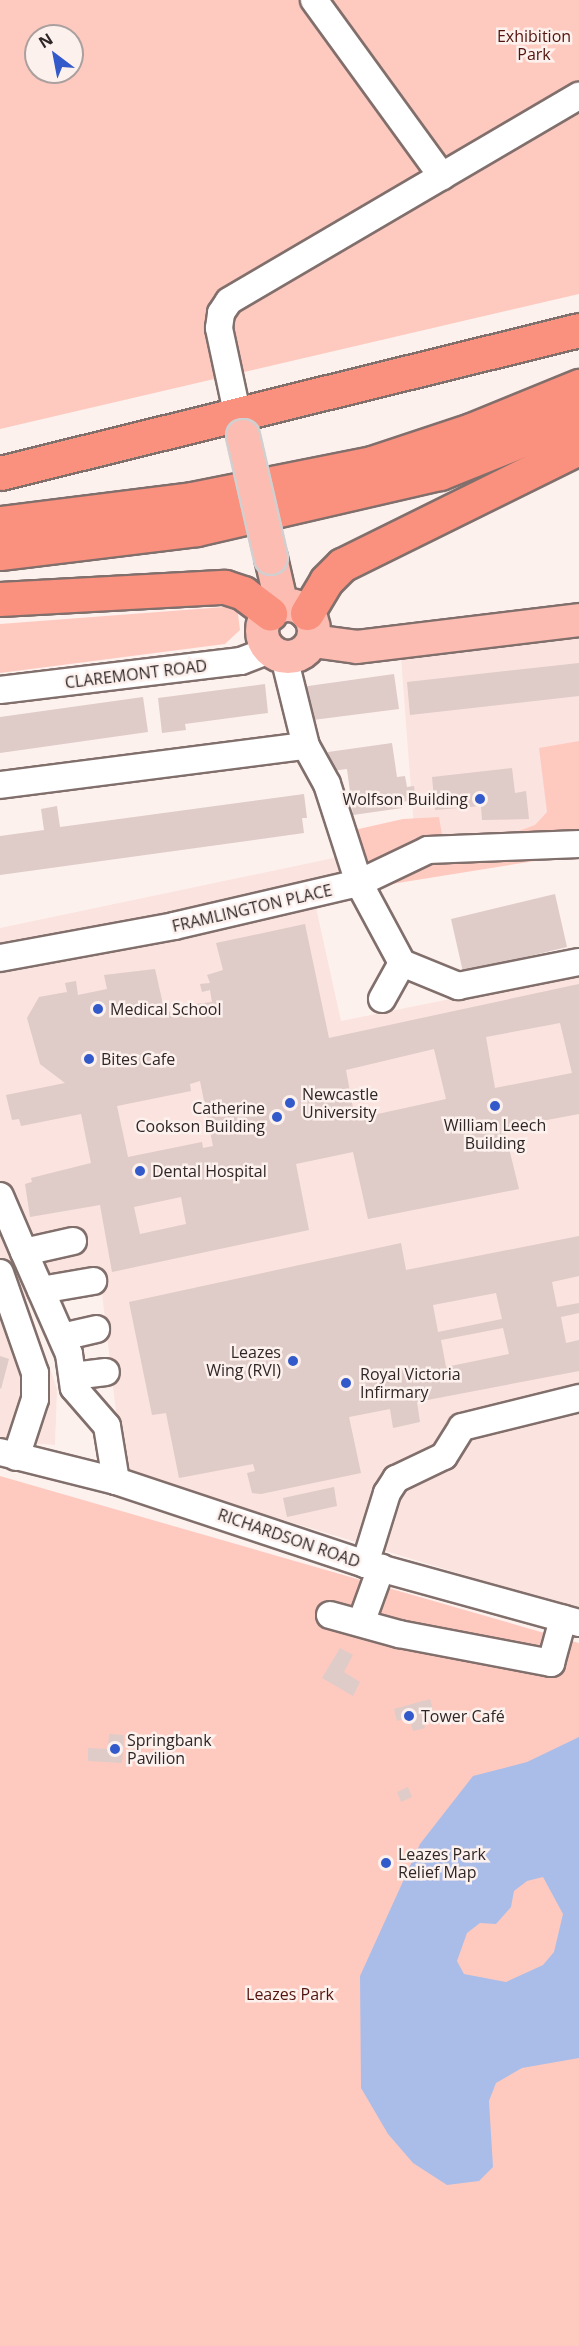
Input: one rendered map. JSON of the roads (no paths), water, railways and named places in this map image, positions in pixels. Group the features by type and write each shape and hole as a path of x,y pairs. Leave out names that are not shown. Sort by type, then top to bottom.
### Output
{"highway":[{"path":"0,473 241,426 579,330"},
{"path":"0,523 192,499 372,463 471,430 579,386"},
{"path":"0,553 197,529 440,473 579,417"},
{"path":"0,599 225,587 243,593 293,618 342,565 579,448"}],"main road":[{"path":"241,426 271,558 293,618 301,654 277,653 262,635 293,618"},
{"path":"293,618 357,647 579,620"}],"street":[{"path":"314,0 442,176"},
{"path":"241,426 219,328 224,307 242,292 579,96"},
{"path":"277,653 306,746 327,784 359,883 402,963 458,986 579,962"},
{"name":"CLAREMONT ROAD","path":"0,690 241,661 277,653"},
{"path":"0,785 306,746"},
{"name":"FRAMLINGTON PLACE","path":"0,958 174,926 359,883 428,850 579,844"},
{"path":"382,999 402,963"},
{"path":"0,1196 62,1337 74,1388 107,1426 116,1481"},
{"path":"24,1252 73,1241"},
{"path":"1,1276 35,1373 35,1399 8,1454"},
{"path":"41,1290 93,1281"},
{"path":"62,1337 96,1329"},
{"path":"73,1376 106,1372"},
{"path":"360,1623 387,1493 396,1479 444,1456 462,1427 579,1398"},
{"name":"RICHARDSON ROAD","path":"8,1454 116,1481 373,1566 571,1621"},
{"path":"330,1615 551,1663 571,1621"}],"water":[{"path":"579,1737 579,2058 522,2068 496,2083 489,2101 493,2167 479,2181 447,2185 413,2163 388,2134 361,2088 360,1976 420,1844 473,1776 527,1762","holes":["543,1877 563,1914 554,1952 543,1965 506,1982 464,1974 457,1961 467,1933 480,1923 496,1924 511,1907 514,1891 527,1881"]}],"place":[{"name":"Wolfson Building","path":"480,799"},
{"name":"Medical School","path":"98,1009"},
{"name":"Bites Cafe","path":"89,1059"},
{"name":"Newcastle University","path":"290,1103"},
{"name":"William Leech Building","path":"495,1106"},
{"name":"Catherine Cookson Building","path":"277,1117"},
{"name":"Dental Hospital","path":"140,1171"},
{"name":"Leazes Wing (RVI)","path":"293,1361"},
{"name":"Royal Victoria Infirmary","path":"346,1383"},
{"name":"Tower Café","path":"409,1716"},
{"name":"Springbank Pavilion","path":"115,1749"},
{"name":"Leazes Park Relief Map","path":"386,1863"}],"park label":[{"name":"Exhibition Park","path":"534,45"},
{"name":"Leazes Park","path":"290,1994"}]}
